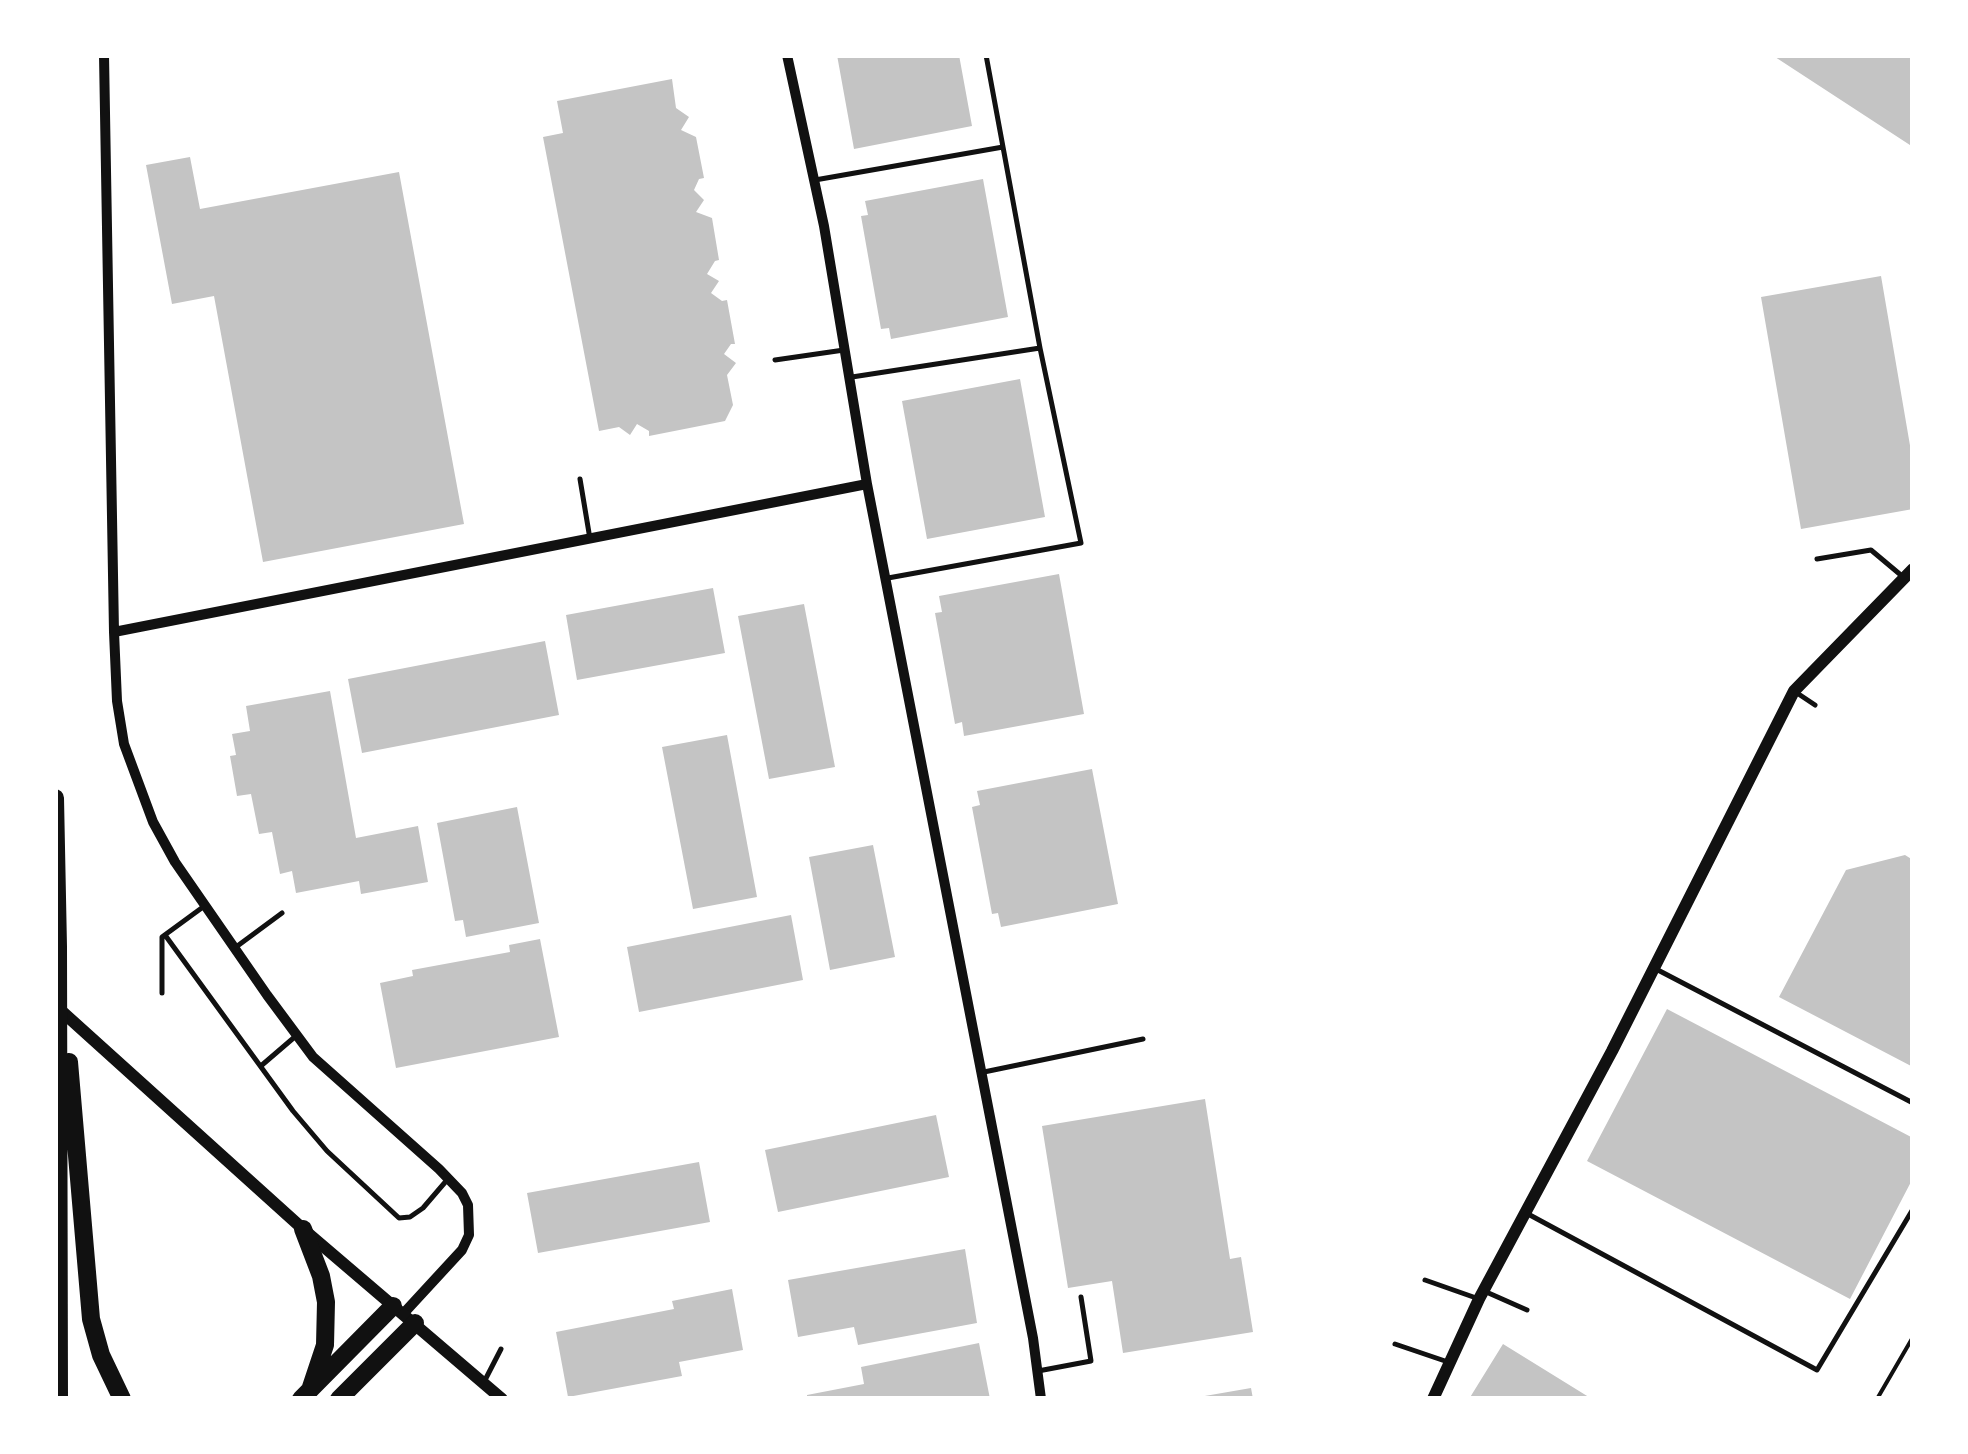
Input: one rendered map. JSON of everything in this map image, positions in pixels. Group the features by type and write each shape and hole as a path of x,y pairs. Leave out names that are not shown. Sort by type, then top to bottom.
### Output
{"highway":[{"path":"55,798 58,1399"},
{"path":"58,946 91,1319 101,1356 122,1399"},
{"path":"303,1229 326,1302 325,1345 306,1394"},
{"path":"306,1394 404,1314"},
{"path":"339,1399 404,1314"}],"street":[{"path":"104,55 114,632 117,700 124,744 153,822 175,862 297,1035 314,1057 448,1178 468,1205 470,1235 462,1250 404,1314"},
{"path":"788,55 815,180 866,484 1041,1399"},
{"path":"114,632 866,484"},
{"path":"1432,1399 1481,1295 1794,692 1909,574"},
{"path":"55,1006 303,1229 502,1399"}],"lane":[{"path":"885,579 1081,543 986,55"},
{"path":"815,180 1003,147"},
{"path":"849,378 1040,348"},
{"path":"775,360 844,350"},
{"path":"580,479 590,539"},
{"path":"1817,559 1871,550 1909,574"},
{"path":"1794,692 1815,706"},
{"path":"162,993 162,938 206,906"},
{"path":"235,948 282,913"},
{"path":"165,935 294,1112 327,1150 398,1218 410,1218 423,1208 448,1178"},
{"path":"1654,968 1913,1103"},
{"path":"262,1065 297,1035"},
{"path":"981,1073 1143,1039"},
{"path":"1525,1213 1818,1370 1913,1209"},
{"path":"1426,1280 1528,1310"},
{"path":"1038,1372 1091,1361 1081,1297"},
{"path":"1394,1344 1450,1363"},
{"path":"484,1382 502,1349"}],"path":[{"path":"1877,1399 1913,1337"}],"building":[{"path":"837,55 959,55 972,126 854,149"},
{"path":"1772,55 1913,55 1913,147"},
{"path":"672,79 676,108 689,117 681,130 696,137 704,178 699,179 694,190 704,200 696,212 712,218 719,260 707,274 719,281 711,293 727,300 735,344 724,354 736,363 727,375 733,405 725,421 649,436 649,431 637,424 630,435 619,427 599,431 543,137 563,133 557,101"},
{"path":"190,157 200,209 399,172 464,524 263,562 214,296 172,304 146,165"},
{"path":"983,179 1008,317 891,339 889,328 881,329 861,216 868,215 865,201"},
{"path":"1881,276 1913,463 1913,509 1801,529 1761,297"},
{"path":"1020,379 1045,517 927,539 902,401"},
{"path":"1059,574 1084,714 964,736 962,722 955,724 935,613 942,612 939,596"},
{"path":"713,588 725,653 577,680 566,615"},
{"path":"804,604 835,767 769,779 738,616"},
{"path":"545,641 559,715 362,753 348,679"},
{"path":"330,691 356,838 418,826 428,882 361,894 359,881 296,893 292,871 280,874 272,832 259,834 251,794 237,796 230,756 236,755 232,734 250,731 246,706"},
{"path":"727,735 757,897 693,909 662,747"},
{"path":"1092,769 1118,904 1001,927 998,913 992,914 972,807 980,805 977,791"},
{"path":"517,807 539,923 466,937 463,920 455,921 437,823"},
{"path":"873,845 895,957 830,970 809,857"},
{"path":"1905,855 1913,860 1913,1067 1779,997 1846,870"},
{"path":"791,915 803,980 639,1012 627,947"},
{"path":"540,939 559,1037 396,1068 380,983 413,976 412,970 510,952 509,945"},
{"path":"1667,1009 1913,1138 1913,1178 1850,1299 1587,1161"},
{"path":"1205,1099 1230,1259 1241,1257 1253,1332 1123,1353 1112,1281 1068,1288 1042,1126"},
{"path":"936,1115 949,1177 778,1212 765,1150"},
{"path":"699,1162 710,1222 538,1253 527,1193"},
{"path":"965,1249 977,1323 858,1345 854,1327 798,1337 788,1280"},
{"path":"732,1289 743,1350 679,1362 682,1376 568,1397 556,1332 674,1309 672,1301"},
{"path":"979,1343 990,1399 807,1399 807,1395 864,1384 861,1367"},
{"path":"1503,1344 1592,1399 1469,1399"},
{"path":"1251,1388 1253,1399 1199,1399 1199,1397"}]}
